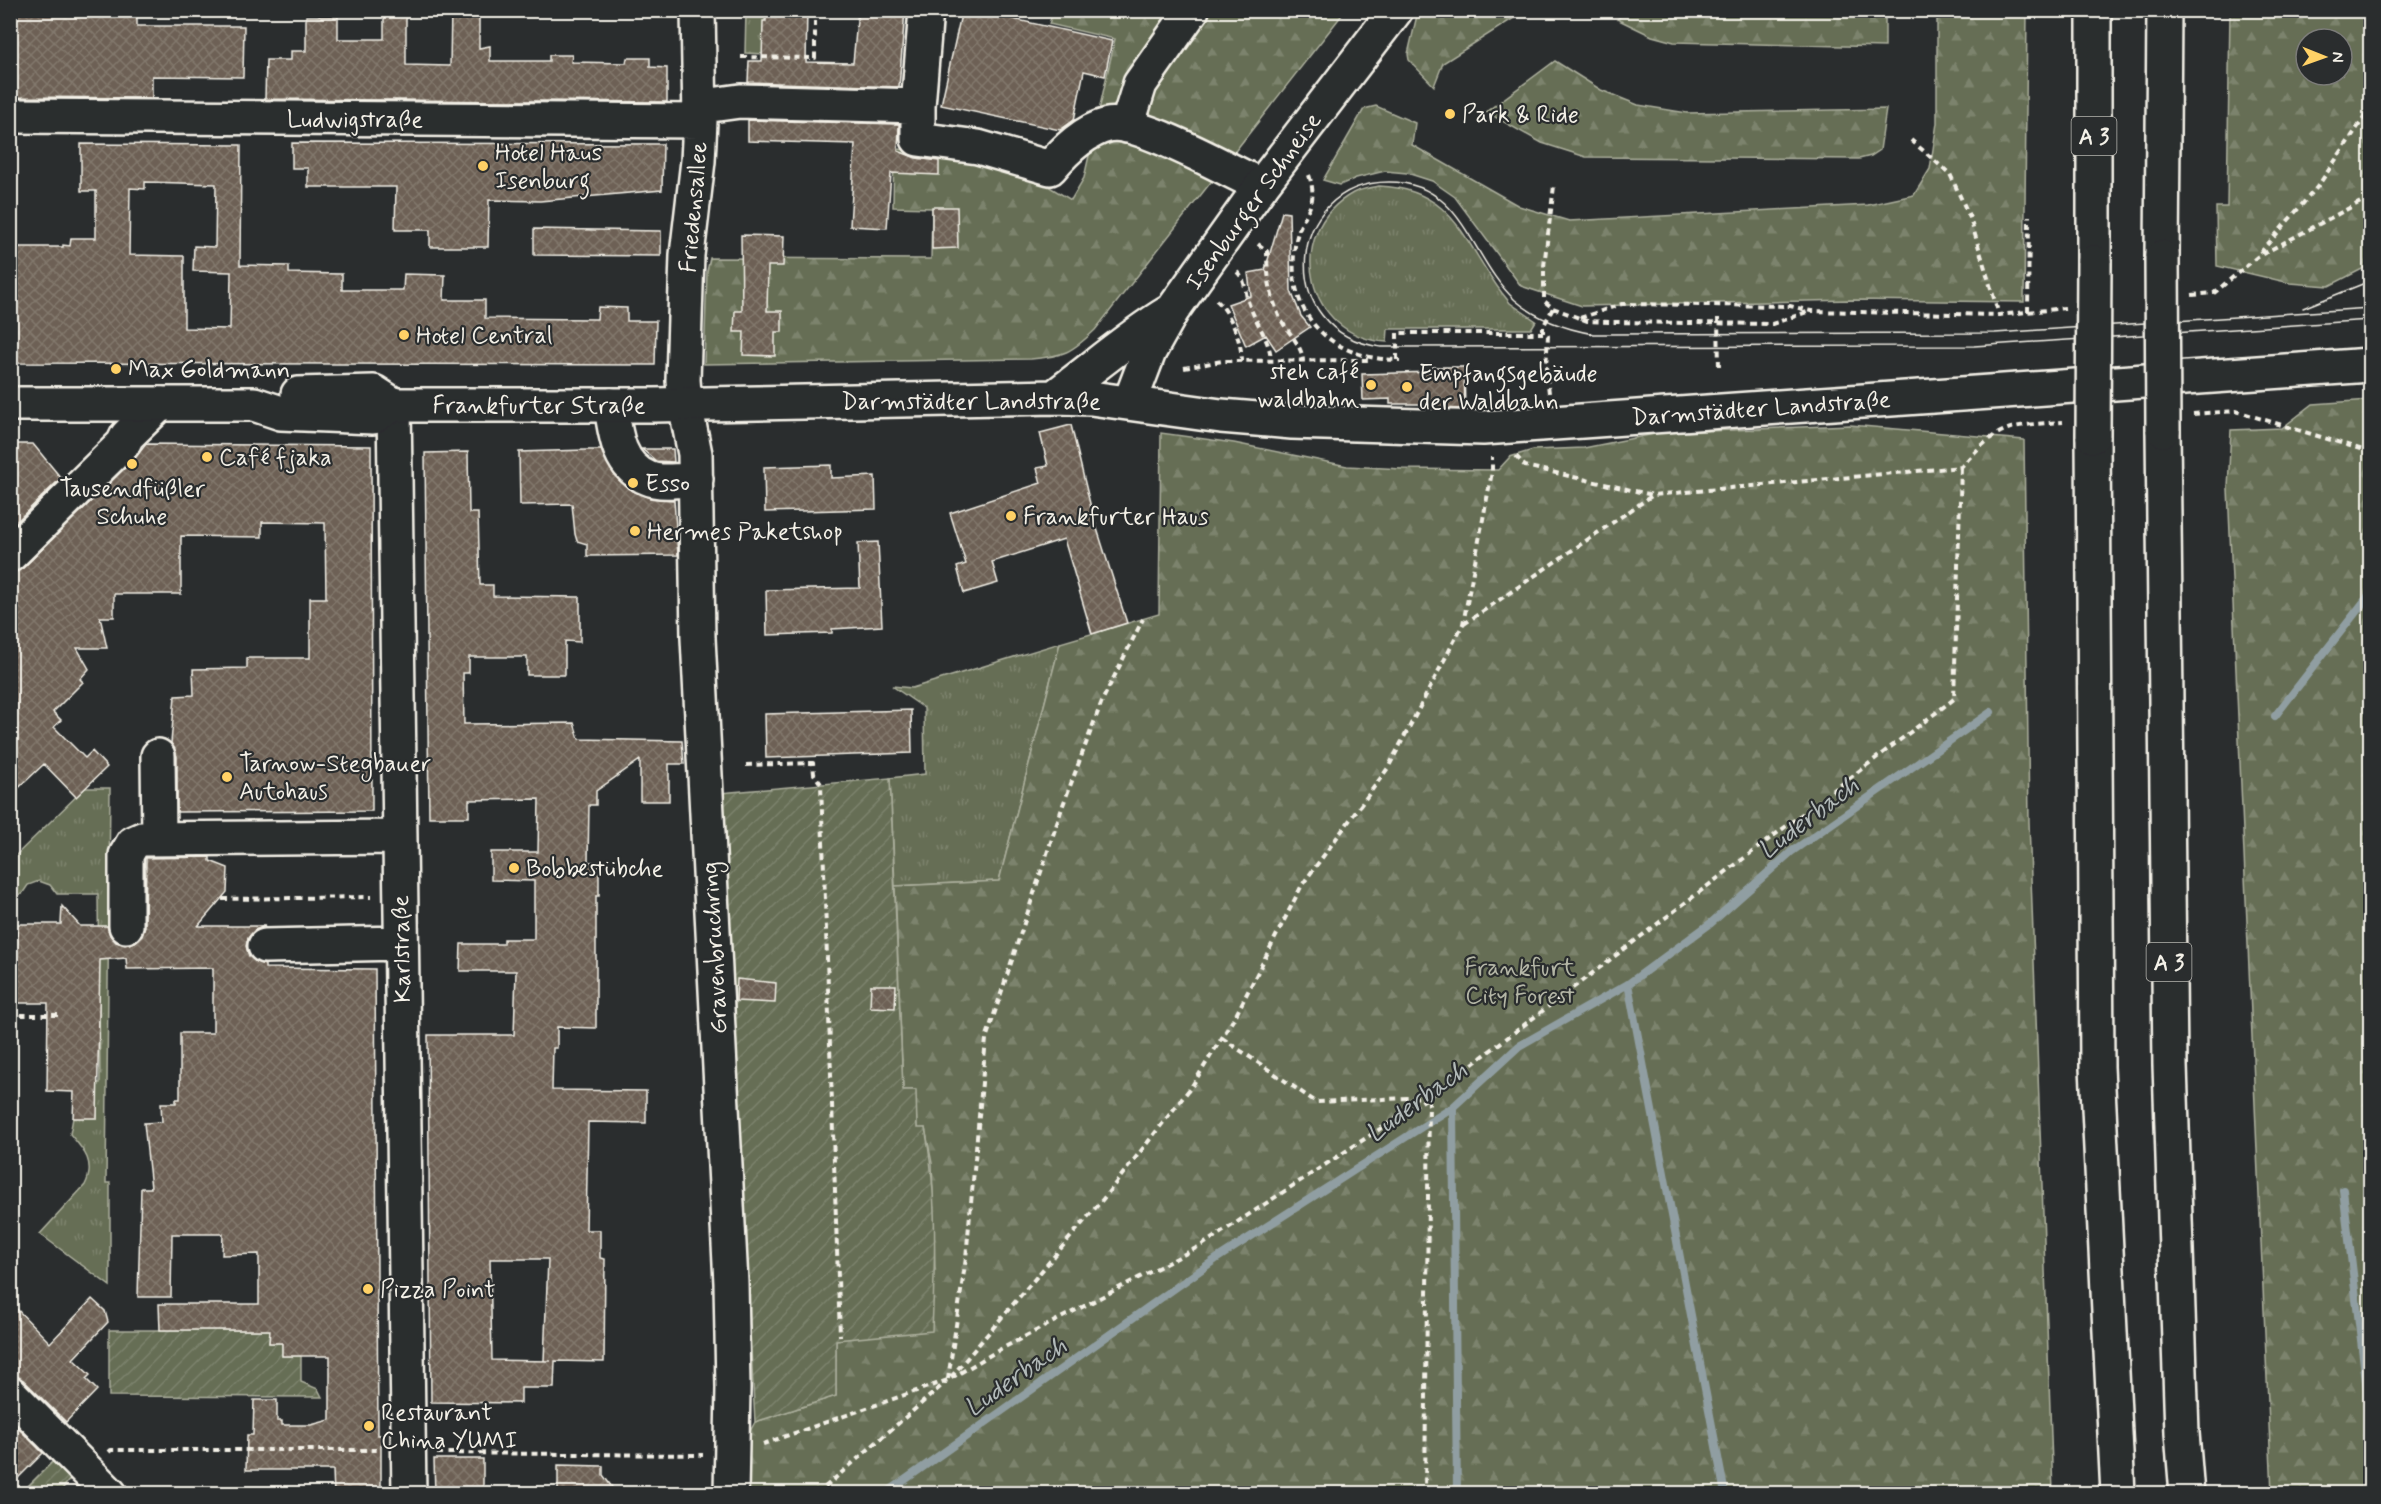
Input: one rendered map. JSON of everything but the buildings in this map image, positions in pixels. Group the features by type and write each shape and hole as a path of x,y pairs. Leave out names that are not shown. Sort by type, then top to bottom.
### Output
{"main road":[{"name":"Friedensallee","path":"685,404 687,263 698,161 700,111 698,10"},
{"path":"926,10 918,106 918,139 978,147 1050,168 1069,145 1109,125 1127,126 1193,153 1261,186"},
{"path":"1127,126 1140,84 1192,10"},
{"name":"Isenburger Schneise","path":"1130,402 1149,352 1172,311 1261,186 1396,10"},
{"name":"A 3","path":"2094,10 2094,262 2083,428 2097,1067 2118,1494"},
{"name":"A 3","path":"2164,10 2162,257 2176,422 2170,1065 2182,1433 2187,1494"},
{"name":"Ludwigstraße","path":"10,116 700,111 711,105 740,101 918,106"},
{"path":"1054,396 1123,345 1134,333 1172,311"},
{"name":"Darmstädter Landstraße","path":"685,404 1054,396 1130,402 1221,416 1292,422 1489,427 2370,365"},
{"name":"Frankfurter Straße","path":"10,404 254,404 280,395 374,392 394,405 685,404"},
{"path":"10,555 123,444 127,436 160,404"},
{"name":"Gravenbruchring","path":"685,404 694,442 696,479 698,649 731,1283 733,1388 731,1494"},
{"name":"Karlstraße","path":"394,405 409,1494"},
{"path":"611,405 615,440 628,465 648,479 696,479"},
{"path":"158,756 159,837"},
{"path":"126,926 126,855 133,843 159,837 399,837"},
{"path":"265,946 401,943"},
{"path":"10,1393 110,1494"}],"path":[{"path":"741,57 814,58 815,10"},
{"path":"2191,295 2214,293 2257,256 2318,186 2370,109"},
{"path":"1911,140 1950,174 1970,218 1999,315"},
{"path":"1309,175 1314,198 1296,238 1293,262 1295,287 1304,310 1319,331 1338,347 1361,357 1385,360"},
{"path":"1554,186 1544,266 1544,301 1553,308 1580,318 1610,322 1718,320 1772,324 1811,311"},
{"path":"2257,256 2370,197"},
{"path":"2028,312 2029,216"},
{"path":"1258,244 1267,251 1270,291 1280,318 1302,351 1303,361"},
{"path":"1237,272 1242,277 1250,311 1271,349 1271,361"},
{"path":"1215,300 1226,309 1242,351 1242,361"},
{"path":"1580,318 1622,304 1790,306 1811,311 1999,315 2075,307"},
{"path":"1543,333 1543,327 1553,308"},
{"path":"1718,320 1719,367"},
{"path":"1184,368 1222,361 1398,360 1397,333 1543,333 1548,336 1546,367 1549,393"},
{"path":"2176,422 2236,411 2370,452"},
{"path":"731,1455 948,1380 999,1350 1202,1245 1429,1097 1954,699 1961,467 1989,437 2016,425 2083,428"},
{"path":"1489,427 1525,466 1653,495 1961,467"},
{"path":"817,1494 948,1380 1102,1199 1192,1086 1222,1038 1302,885 1388,768 1463,624 1492,472 1489,427"},
{"path":"1463,624 1653,495"},
{"path":"948,1380 966,1258 986,1039 1063,805 1102,701 1143,619"},
{"path":"746,765 813,763 814,774 821,784 840,1336"},
{"path":"222,899 380,897"},
{"path":"10,1015 60,1015"},
{"path":"1222,1038 1316,1102 1429,1097"},
{"path":"1425,1494 1429,1097"}],"green space":[{"path":"1418,10 1525,11 1443,63 1434,86 1409,60 1408,54"},
{"path":"1629,10 1885,11 1885,47 1674,42 1652,36 1617,19"},
{"path":"746,11 766,11 763,32 765,54 745,53"},
{"path":"1053,11 1345,11 1095,330 1080,344 1066,352 1031,359 704,364 707,271 710,258 931,259 932,208 893,207 894,149 967,152 1023,171 1071,200 1084,178 1115,39 1049,24"},
{"path":"1937,11 2027,11 2024,302 1852,300 1582,306 1521,286 1455,197 1432,181 1407,173 1385,171 1356,178 1340,185 1323,180 1364,109 1376,106 1415,123 1412,145 1519,206 1569,221 1868,205 1914,195 1930,169 1937,123"},
{"path":"2230,11 2370,11 2370,265 2329,286 2290,283 2217,266 2216,207 2227,207"},
{"path":"1555,61 1601,90 1638,105 1687,113 1886,109 1880,150 1871,156 1859,159 1586,157 1542,143 1486,112"},
{"path":"1379,186 1404,189 1441,207 1466,237 1510,303 1536,321 1531,329 1388,329 1387,342 1359,336 1338,323 1322,303 1313,281 1311,256 1317,232 1331,210 1353,193"},
{"path":"2370,400 2370,1493 2272,1493 2228,488 2231,430 2282,428 2313,404"},
{"name":"Frankfurt City Forest","path":"1850,425 2024,440 2029,822 2053,1493 744,1494 746,1439 755,1422 836,1396 836,1340 935,1270 932,1163 925,1128 917,1129 915,1090 903,1090 895,886 999,881 1060,643 1159,614 1161,433 1234,443 1347,466 1498,470 1510,457 1533,450 1584,448 1659,433"},
{"path":"1060,643 999,881 895,886 890,778 925,774 924,708 892,686 912,688"},
{"path":"890,778 903,1090 916,1090 917,1128 925,1128 934,1204 935,1255 932,1331 836,1340 836,1396 755,1422 720,793"},
{"path":"85,788 110,788 106,1183 110,1183 110,1286 40,1234 85,1185 88,1177 87,1157 70,1134 73,1118 97,1117 97,1083 100,1083 98,894 57,894 50,885 39,881 28,885 22,894 11,895 11,860"},
{"path":"109,1330 270,1330 269,1343 282,1343 282,1356 301,1356 301,1382 318,1389 322,1397 109,1396"},
{"path":"56,1458 73,1475 60,1492 11,1492 10,1490 25,1489"}],"waterway":[{"name":"Luderbach","path":"2275,716 2370,594"},
{"name":"Luderbach","path":"885,1494 1216,1259 1453,1107 1519,1046 1628,984 1711,923 1791,852 1991,712"},
{"path":"1628,984 1725,1494"},
{"path":"1453,1107 1457,1494"},
{"path":"2343,1190 2370,1415"}],"tram line":[{"path":"2370,308 1995,333 1594,334 1552,323 1524,307 1500,283 1450,209 1434,195 1414,185 1389,182 1354,189 1329,206 1312,231 1306,259 1309,289 1322,315 1346,336 1381,347 1974,346 2370,320"},
{"path":"2303,308 2370,281"}],"place":[{"name":"Park & Ride","path":"1450,114"},
{"name":"Hotel Haus Isenburg","path":"483,166"},
{"name":"Hotel Central","path":"404,335"},
{"name":"Max Goldmann","path":"116,369"},
{"name":"steh café waldbahn","path":"1371,385"},
{"name":"Empfangsgebäude der Waldbahn","path":"1407,387"},
{"name":"Café fjaka","path":"207,457"},
{"name":"Tausendfüßler Schuhe","path":"132,464"},
{"name":"Esso","path":"633,483"},
{"name":"Frankfurter Haus","path":"1011,516"},
{"name":"Hermes Paketshop","path":"635,531"},
{"name":"Tarnow-Stegbauer Autohaus","path":"227,777"},
{"name":"Bobbestübche","path":"514,868"},
{"name":"Pizza Point","path":"368,1289"},
{"name":"Restaurant China YUMI","path":"369,1426"}]}
